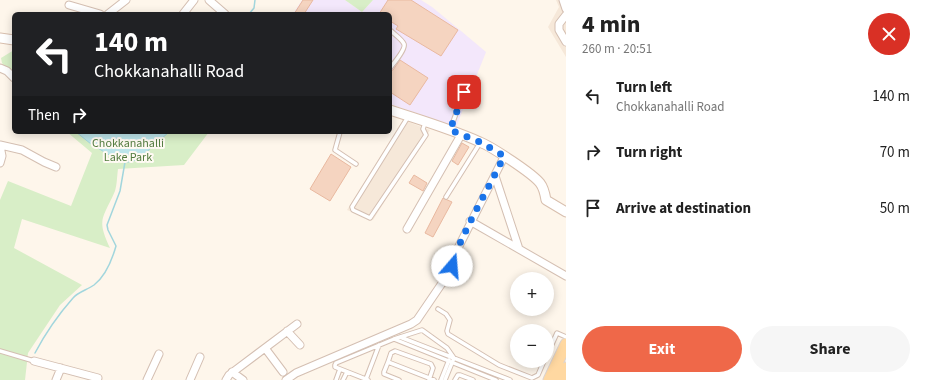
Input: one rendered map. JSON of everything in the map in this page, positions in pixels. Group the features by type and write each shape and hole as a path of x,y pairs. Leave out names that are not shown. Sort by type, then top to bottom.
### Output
{"main road":[{"path":"549,380 566,344"},
{"path":"560,380 566,368"}],"street":[{"path":"111,12 126,0"},
{"path":"185,12 194,0"},
{"path":"209,0 223,12"},
{"path":"563,0 566,9"},
{"path":"69,5 93,12"},
{"path":"566,15 559,24 559,30 566,42"},
{"path":"1,41 12,40"},
{"path":"0,68 6,70 12,76"},
{"path":"392,111 450,130 480,142 504,156 540,183 545,192 546,200 566,212"},
{"path":"407,229 461,135"},
{"path":"0,163 2,156 0,146 22,150 56,167"},
{"path":"286,380 296,373 414,323 451,270 454,256 470,221 495,176 504,156"},
{"path":"495,176 519,249"},
{"path":"470,221 566,276"},
{"path":"226,380 232,372 297,324"},
{"path":"287,331 300,345"},
{"path":"265,348 283,372"},
{"path":"147,380 159,354"},
{"path":"190,380 200,357"},
{"path":"34,361 99,379"},
{"path":"56,380 60,368"},
{"path":"232,372 243,380"}],"lane":[{"path":"392,32 404,42 402,51 392,65"},
{"path":"450,130 464,92"},
{"path":"409,116 352,207 353,210 370,218 426,135 424,130 425,122"},
{"path":"339,134 335,150 356,164"},
{"path":"446,197 480,142"},
{"path":"438,309 446,314 450,320 447,331 448,334 499,365 532,378 538,375 541,368"},
{"path":"379,346 367,380 335,367 335,364 394,339 422,330 447,348 451,360 445,380"},
{"path":"554,340 557,333 566,337"},
{"path":"400,337 496,380"},
{"path":"394,339 510,380"},
{"path":"0,351 34,361"},
{"path":"399,380 384,374 391,353 395,351 431,364 433,368 429,379"},
{"path":"441,380 451,360"},
{"path":"388,362 434,380"},
{"path":"336,380 340,369"},
{"path":"343,380 347,372"},
{"path":"455,380 458,375 460,375 473,380"}],"shaded area":[{"path":"302,0 345,0 362,12 294,12"},
{"path":"373,0 421,0 432,7 486,52 456,127 392,105 392,12 362,12"},
{"path":"556,0 566,0 566,57 548,27 559,7"},
{"path":"403,120 430,130 373,220 347,210"}],"green space":[{"path":"345,0 373,0 362,12"},
{"path":"12,51 12,76 2,63 1,58"},
{"name":"Chokkanahalli Lake Park","path":"69,134 207,134 184,165 118,169 115,191 104,213 102,224 110,248 22,219 14,248 82,285 60,305 28,353 25,380 0,380 0,200 8,181 71,206 92,153"}],"water":[{"path":"78,134 167,134 142,156 132,162 121,162 91,144"}],"building":[{"path":"303,0 313,0 305,12 295,12"},
{"path":"388,0 411,0 458,30 441,56 396,29 398,26 392,22 392,12 380,12"},
{"path":"400,60 428,78 410,105 392,93 393,70"},
{"path":"462,143 469,147 458,165 452,161"},
{"path":"331,154 351,167 330,201 310,189"},
{"path":"414,175 427,183 423,191 409,183"},
{"path":"443,198 452,202 433,237 425,233"}],"waterway":[{"path":"251,12 254,8 255,0"},
{"path":"35,353 67,304 77,294 91,287 102,277 113,257 116,246 107,225 120,191 125,162"}],"route":[{"path":"452,266 452,261 470,221 495,176 504,156 480,142 450,130 464,92"}]}
